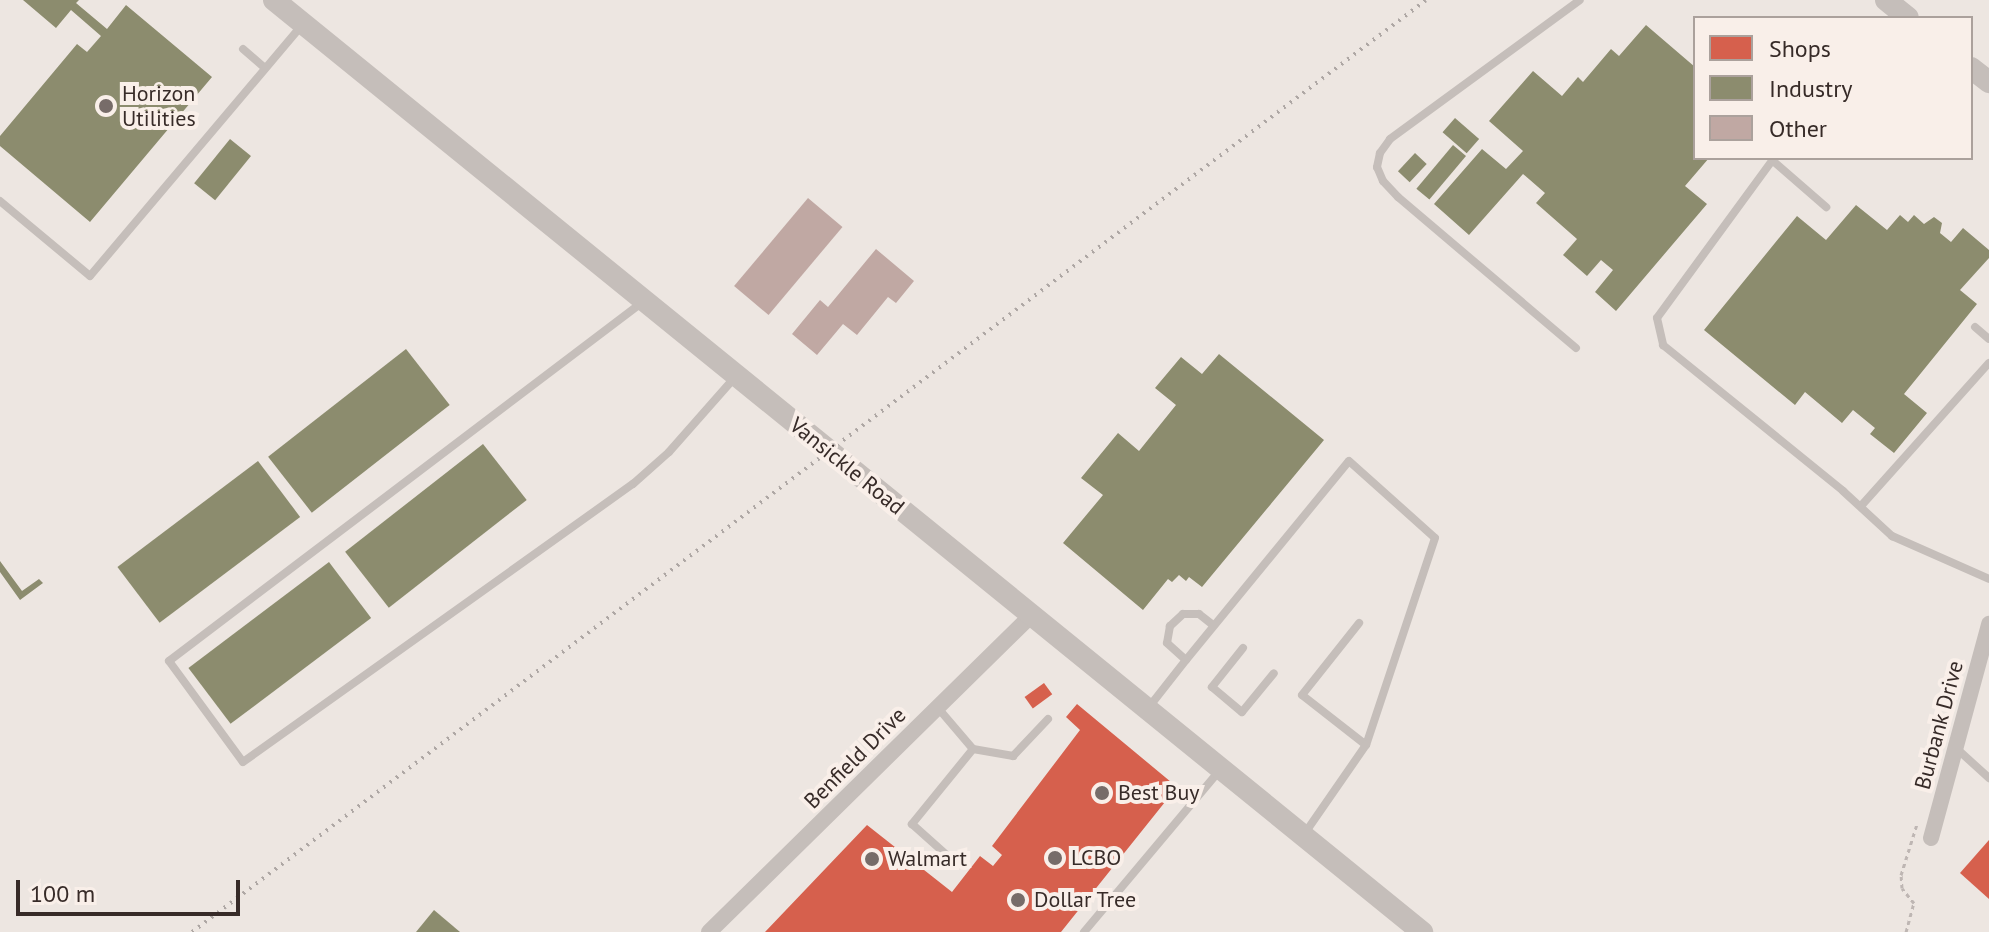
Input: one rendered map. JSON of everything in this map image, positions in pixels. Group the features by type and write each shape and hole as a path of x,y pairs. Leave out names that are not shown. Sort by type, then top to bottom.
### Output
{"street":[{"name":"Vansickle Road","path":"274,0 1422,932"},
{"path":"1973,70 1989,82"},
{"name":"Benfield Drive","path":"709,932 1032,615"},
{"name":"Burbank Drive","path":"1931,838 1989,624"}],"lane":[{"path":"1576,348 1398,197 1379,174 1377,161 1390,139 1580,0"},
{"path":"0,201 90,276 303,24"},
{"path":"243,49 265,68"},
{"path":"1772,160 1657,318 1663,345 1861,506 1892,536 1989,579"},
{"path":"1774,160 1826,207"},
{"path":"644,301 169,661 243,762 633,484 669,452 736,376"},
{"path":"1975,327 1989,339"},
{"path":"1861,506 1989,363"},
{"path":"1149,708 1213,625 1349,461 1435,538 1366,745 1304,836"},
{"path":"1186,660 1167,643 1170,626 1183,614 1199,614 1213,625"},
{"path":"1359,623 1302,695 1366,745"},
{"path":"1243,648 1212,687 1242,712 1274,673"},
{"path":"937,707 973,749 1013,756 1048,719"},
{"path":"1956,747 1989,778"},
{"path":"950,858 912,824 973,749"},
{"path":"1084,932 1222,768"}],"path":[{"path":"1906,932 1914,903 1902,888 1901,875 1917,824"}],"building: Shops":[{"path":"1044,683 1052,694 1033,708 1025,697"},
{"path":"1077,704 1177,787 1061,932 765,932 867,825 952,892 980,856 993,866 1002,855 992,846 1080,730 1066,717"},
{"path":"1989,840 1989,899 1960,873"}],"building: Industry":[{"name":"Horizon Utilities","path":"23,0 79,0 76,3 107,29 126,5 212,77 90,222 0,146 0,136 77,44 87,52 101,36 71,10 56,28"},
{"path":"1646,25 1693,65 1693,160 1707,160 1685,186 1707,204 1616,311 1595,292 1613,270 1601,260 1587,276 1563,255 1577,239 1536,203 1545,193 1523,174 1469,235 1434,204 1482,149 1506,169 1523,151 1489,121 1533,71 1562,96 1578,77 1583,82 1611,49 1619,56"},
{"path":"1455,118 1479,139 1467,153 1443,132"},
{"path":"230,139 251,156 215,200 194,183"},
{"path":"1453,145 1466,156 1429,200 1416,189"},
{"path":"1415,153 1427,164 1410,182 1398,171"},
{"path":"1856,205 1887,230 1900,215 1908,222 1914,215 1924,224 1934,217 1942,223 1940,233 1951,242 1963,228 1989,250 1989,258 1960,290 1977,304 1904,394 1927,413 1894,453 1870,434 1875,428 1853,410 1842,423 1805,392 1795,405 1704,330 1797,216 1826,240"},
{"path":"406,349 450,405 312,513 268,457"},
{"path":"1219,354 1324,440 1202,587 1189,577 1186,581 1179,575 1172,582 1168,579 1143,610 1063,543 1103,495 1081,478 1118,433 1139,451 1176,405 1155,388 1181,357 1202,374"},
{"path":"483,444 527,500 389,608 345,552"},
{"path":"258,461 300,517 160,623 117,567"},
{"path":"0,561 22,591 39,579 43,583 20,600 0,572"},
{"path":"329,562 371,618 231,724 188,668"},
{"path":"434,910 460,932 416,932"}],"building: Other":[{"path":"808,198 842,227 769,315 734,286"},
{"path":"876,249 914,281 896,303 888,297 857,335 843,324 817,355 792,334 820,300 828,307"}],"railway":[{"path":"192,932 1426,0"}],"place":[{"name":"Horizon Utilities","path":"106,106"},
{"name":"Best Buy","path":"1102,793"},
{"name":"LCBO","path":"1055,858"},
{"name":"Walmart","path":"872,859"},
{"name":"Dollar Tree","path":"1018,900"}]}
